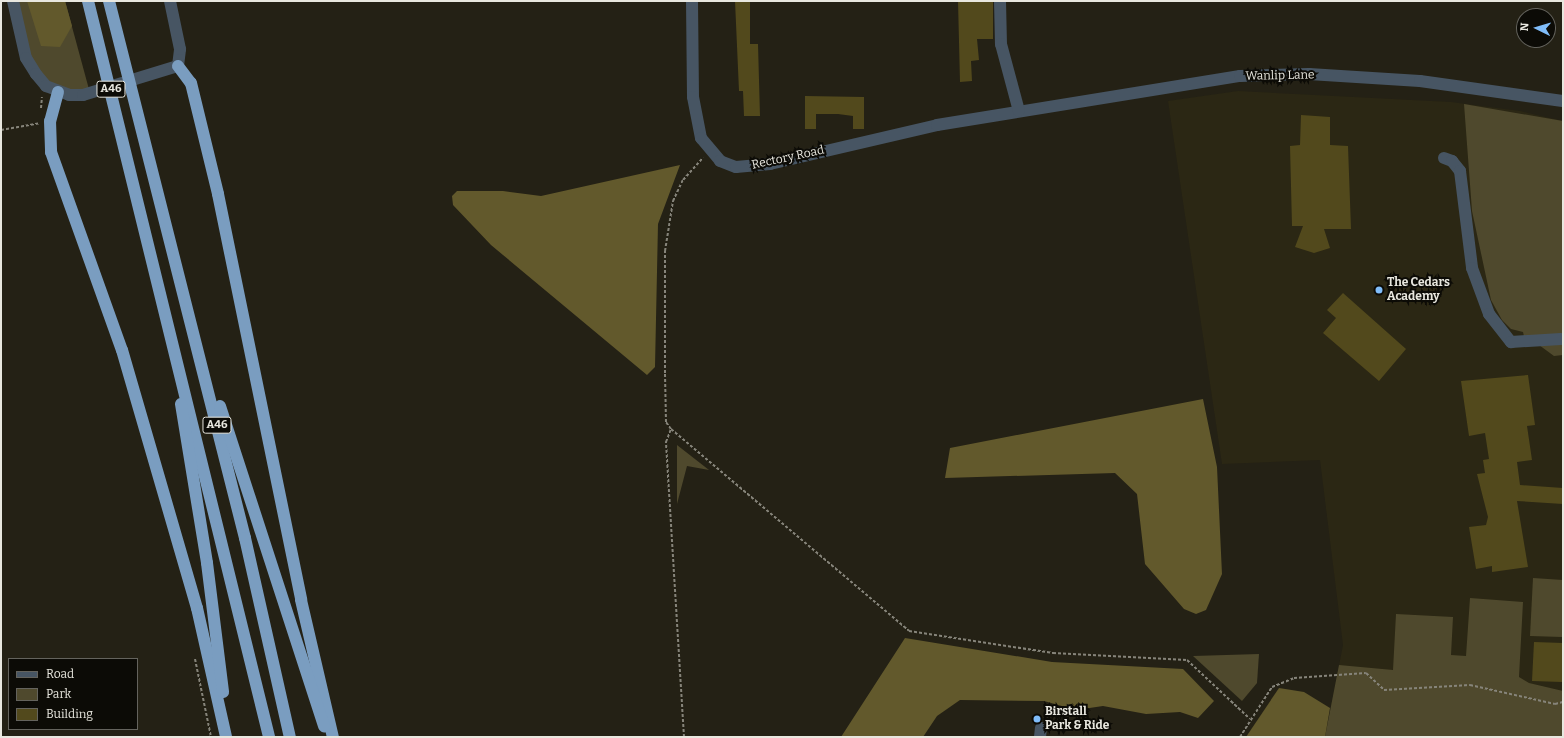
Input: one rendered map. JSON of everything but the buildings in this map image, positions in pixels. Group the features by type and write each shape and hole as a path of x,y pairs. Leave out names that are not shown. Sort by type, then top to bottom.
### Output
{"highway":[{"name":"A46","path":"88,1 121,128 269,737"},
{"name":"A46","path":"109,1 122,46 180,274 290,737"},
{"path":"178,66 191,83 218,194 301,600 333,737"},
{"path":"58,92 45,124 54,165 124,357 197,608 228,737"},
{"path":"180,274 328,737"},
{"path":"170,332 207,563 228,737"}],"street":[{"path":"13,1 26,58 46,86 58,92 83,95 178,66 180,49 170,1"},
{"name":"Rectory Road","path":"692,1 693,97 700,138 708,151 720,161 750,167 878,137 998,114"},
{"path":"1000,1 1001,44 1019,111"},
{"name":"Wanlip Lane","path":"998,114 1198,81 1273,74 1420,81 1563,101"},
{"path":"1444,158 1452,161 1460,171 1472,268 1489,314 1511,342 1561,339"}],"path":[{"path":"1,130 45,124 40,101 46,86"},
{"path":"708,151 683,180 668,221 663,302 666,422 671,429 909,630 1053,653 1187,660 1250,718"},
{"path":"671,429 666,442 684,737"},
{"path":"194,656 211,737"},
{"path":"1240,737 1250,718 1272,687 1282,680 1342,673 1366,673 1384,690 1470,685 1555,704 1563,702"}],"shaded area":[{"path":"27,1 65,1 72,26 60,47 41,46"},
{"name":"The Cedars Academy","path":"1238,91 1451,102 1520,111 1563,121 1563,737 1325,737 1343,645 1320,460 1222,464 1168,101"},
{"path":"680,165 658,224 655,367 647,375 491,245 453,205 452,196 457,191 503,191 541,196"},
{"path":"1203,399 1217,467 1222,574 1206,610 1196,614 1184,609 1145,564 1137,494 1115,473 945,478 950,448"},
{"path":"905,638 1052,662 1183,669 1214,701 1198,718 1180,712 1146,714 1103,706 1076,710 1044,701 960,700 937,716 923,737 841,737"},
{"path":"1279,688 1304,692 1330,708 1325,737 1246,737"}],"green space":[{"path":"13,1 65,1 90,93 69,95 36,74"},
{"path":"1464,104 1563,121 1563,355 1554,356 1539,345 1526,345 1523,332 1511,329 1502,320 1491,300 1472,211"},
{"path":"677,445 709,470 687,466 677,504"},
{"path":"1533,578 1563,580 1562,637 1530,636"},
{"path":"1470,598 1523,602 1519,677 1529,683 1563,691 1563,737 1325,737 1339,665 1393,670 1396,614 1453,617 1451,655 1466,656"},
{"path":"1259,654 1257,683 1242,701 1193,656"}],"place":[{"name":"The Cedars Academy","path":"1379,290"},
{"name":"Birstall Park & Ride","path":"1037,719"}]}
